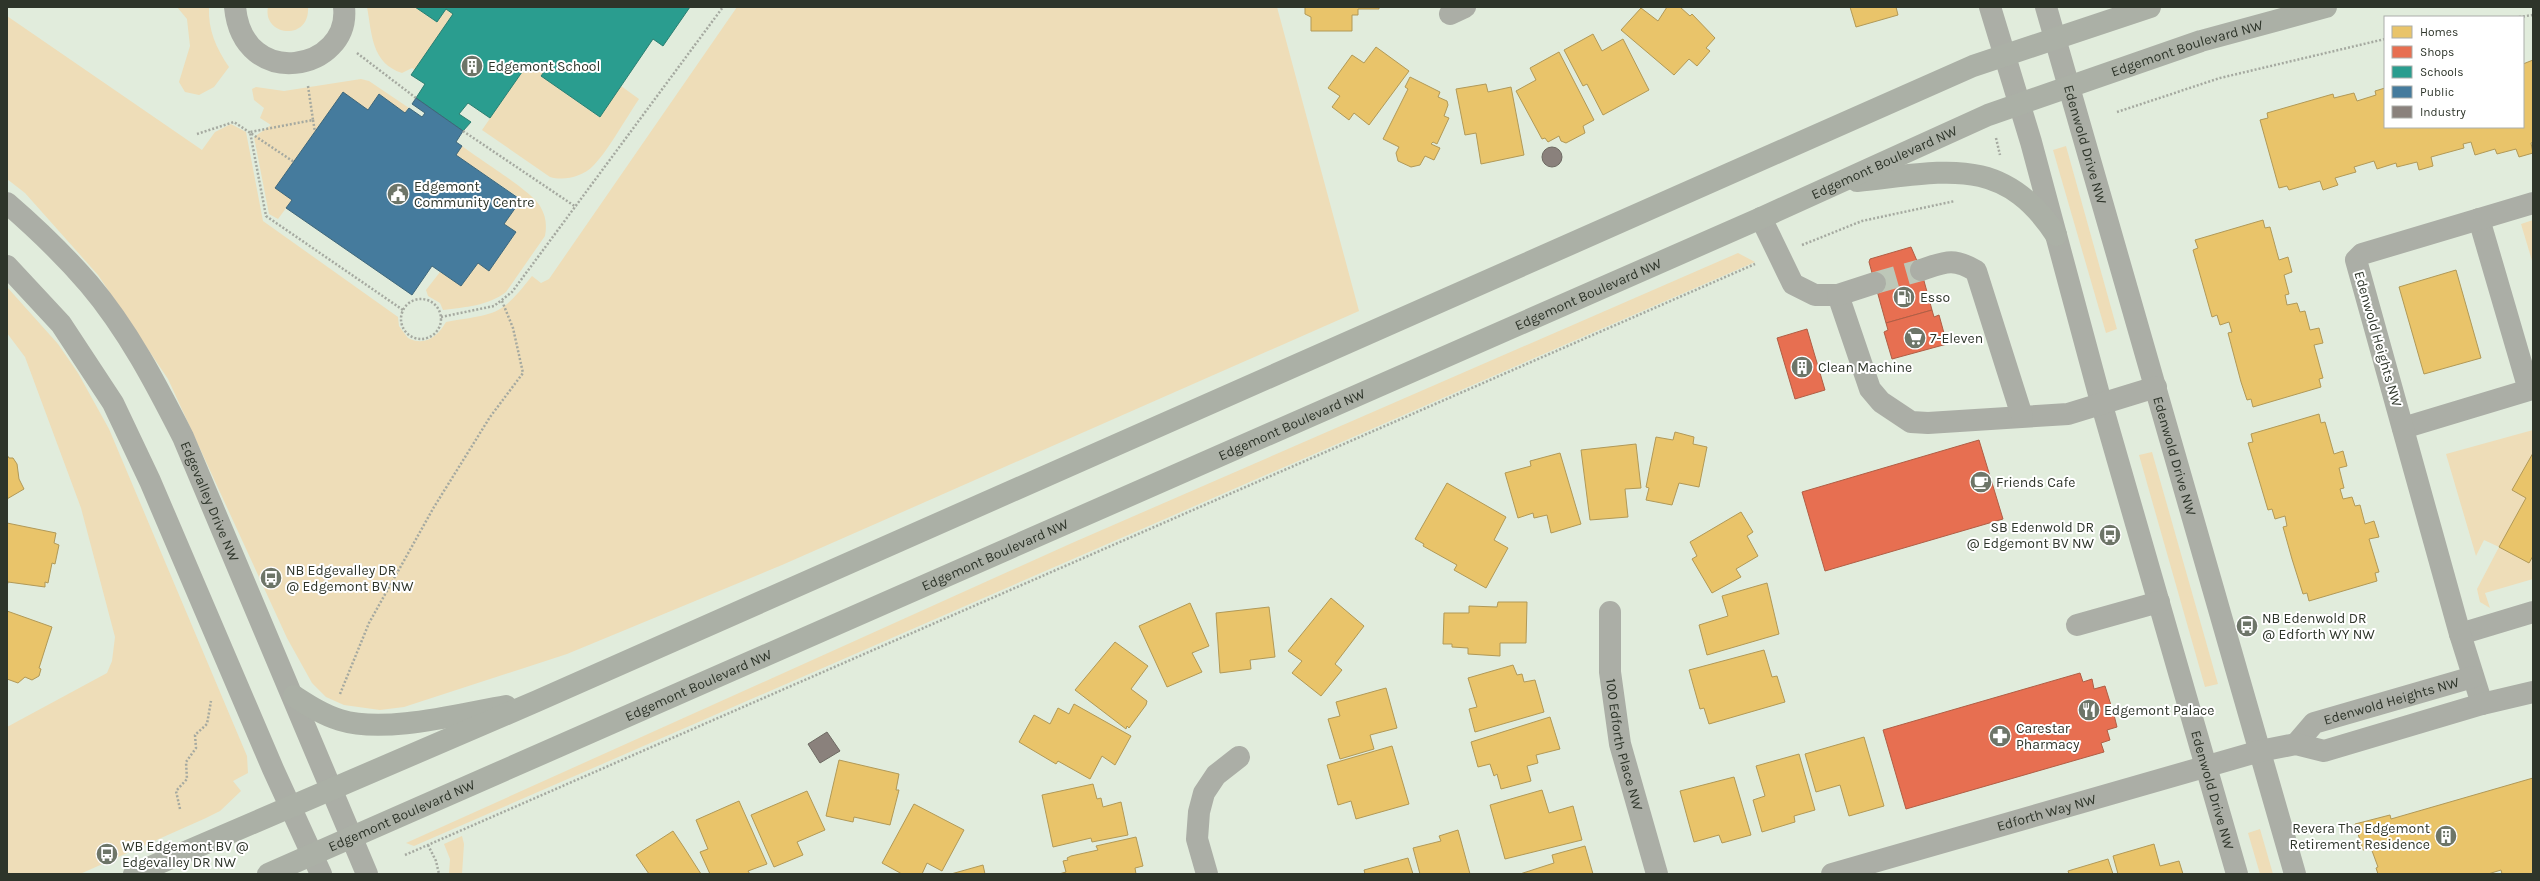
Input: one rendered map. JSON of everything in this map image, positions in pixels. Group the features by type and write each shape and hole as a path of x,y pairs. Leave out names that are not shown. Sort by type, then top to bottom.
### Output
{"main road":[{"path":"134,874 333,791 1959,72 2055,38 2150,7"},
{"name":"Edgemont Boulevard NW","path":"268,874 1842,183 1958,128 2201,41 2326,7"},
{"path":"1842,183 1953,172 1983,175 2000,181 2028,200 2044,216 2056,235"},
{"path":"294,696 323,714 341,720 374,725 402,723 537,701"}],"street":[{"path":"235,7 236,22 242,36 251,48 270,60 294,64 309,60 323,52 334,42 341,27 344,7"},
{"name":"Edenwold Drive NW","path":"1990,7 2020,105 2101,402 2237,874"},
{"name":"Edenwold Drive NW","path":"2046,7 2295,874"},
{"name":"Edgevalley Drive NW","path":"7,202 45,237 89,284 137,352 182,437 294,696 351,837"},
{"name":"Edenwold Heights NW","path":"2482,704 2460,634 2356,260 2362,254 2533,203"},
{"path":"1760,218 1793,284 1815,294 1838,295 1875,283"},
{"path":"2403,428 2529,390 2479,219"},
{"path":"1921,270 1951,260 1964,264 1976,271 2022,416"},
{"path":"7,266 61,324 113,403 153,488 290,808 321,874"},
{"path":"1838,295 1870,389 1881,402 1910,422 1928,423 2068,414 2101,402 2156,387"},
{"path":"2076,625 2159,602"},
{"name":"100 Edforth Place NW","path":"1610,612 1610,672 1620,744 1658,874"},
{"path":"2460,634 2533,612"},
{"name":"Edenwold Heights NW","path":"2296,744 2314,723 2473,678"},
{"name":"Edenwold Heights NW","path":"2260,751 2296,744 2324,751 2482,704 2533,692"},
{"name":"Edforth Way NW","path":"1832,874 2260,751"},
{"path":"1207,874 1197,839 1199,812 1204,792 1216,775 1239,757"},
{"path":"351,837 367,874"}],"path":[{"path":"441,316 484,309 502,301 524,277 723,7"},
{"path":"2116,112 2220,78 2384,39"},
{"path":"353,58 357,54 360,47"},
{"path":"357,54 416,98"},
{"path":"314,82 307,84 315,132"},
{"path":"250,132 313,120"},
{"path":"197,134 230,121 250,132 294,162"},
{"path":"463,131 576,207"},
{"path":"250,132 266,216 403,310"},
{"path":"1995,138 2000,153 2004,152"},
{"path":"405,855 1779,254 1862,221 1947,201 1961,200"},
{"path":"424,299 435,305 441,316 438,329 428,338 414,338 404,330 401,324 403,310 412,301 424,299"},
{"path":"338,698 369,623 434,508 490,417 523,373 513,328 502,301"},
{"path":"180,809 176,791 187,779 186,762 196,748 195,735 207,724 211,702"},
{"path":"428,845 436,862 439,874"}],"shaded area":[{"path":"177,7 209,7 211,31 220,53 229,67 214,87 199,95 185,92 179,82 190,46 187,19"},
{"path":"268,7 308,7 307,18 302,26 295,30 286,31 279,29 272,24 268,17"},
{"path":"367,7 415,7 436,22 446,9 453,14 415,70 412,68 402,73 384,62 379,55 372,37"},
{"path":"737,7 1277,7 1359,311 782,565 567,654 404,707 380,710 344,705 326,697 312,683 287,638 168,379 98,275 25,193 7,179 7,16 202,150 215,132 231,124 246,132 263,221 398,317 399,326 408,338 425,341 435,336 446,322 486,315 503,307 512,300 532,276 541,283 549,279"},
{"path":"529,62 544,72 541,76 599,117 621,86 639,99 605,152 589,170 584,173 561,179 550,177 482,130"},
{"path":"361,79 369,81 409,108 405,113 379,94 368,110 343,93 275,188 292,200 278,219 269,214 254,137 271,125 260,118 264,108 254,100 252,89 256,87 284,91"},
{"path":"462,146 516,184 535,200 544,213 546,232 545,236 506,292 499,297 484,303 468,307 443,310 440,303 428,296 426,290 440,272 461,286 478,263 489,271 516,233 504,224 521,199 456,155"},
{"path":"2066,146 2117,329 2106,333 2053,150"},
{"path":"2533,220 2533,264 2521,224"},
{"path":"1738,253 1755,262 414,846 406,843 1072,543"},
{"path":"7,287 58,344 78,373 109,429 247,756 248,773 233,781 241,791 220,811 80,874 7,874 7,727 107,673 112,661 115,637 81,508 25,357 7,333"},
{"path":"2533,430 2533,579 2485,593 2490,608 2480,602 2477,589 2499,547 2484,540 2476,556 2446,454"},
{"path":"2152,452 2218,684 2205,687 2139,455"},
{"path":"2260,829 2273,874 2260,874 2248,833"},
{"path":"462,836 464,844 462,874 449,874 450,859 444,844"}],"building: Homes":[{"path":"1305,7 1379,7 1379,9 1358,9 1358,15 1352,15 1352,31 1311,31 1311,17 1305,14"},
{"path":"1667,7 1680,7 1690,16 1692,14 1715,38 1706,48 1710,51 1697,66 1689,59 1674,75 1621,30 1641,8 1658,21"},
{"path":"1850,7 1896,7 1898,15 1856,27"},
{"path":"1593,34 1602,51 1623,39 1649,90 1603,115 1587,84 1583,86 1564,50"},
{"path":"1376,47 1409,71 1369,125 1354,113 1349,120 1332,107 1340,96 1328,88 1352,55 1364,63"},
{"path":"1559,52 1594,120 1583,126 1585,133 1566,143 1561,141 1559,136 1548,142 1545,138 1542,139 1516,91 1536,80 1530,68"},
{"path":"2533,60 2533,142 2531,143 2533,153 2519,157 2516,149 2497,154 2495,149 2475,155 2471,142 2463,144 2464,148 2431,157 2433,166 2419,170 2417,162 2397,167 2396,163 2377,169 2374,161 2354,167 2356,172 2335,178 2338,185 2323,190 2320,181 2289,190 2287,186 2279,188 2260,120 2268,118 2267,113 2333,94 2334,98 2354,93 2357,101 2376,95 2375,91 2384,88 2384,128 2524,128 2524,64"},
{"path":"1410,77 1440,92 1438,97 1447,101 1448,105 1444,116 1449,118 1437,144 1433,142 1431,144 1440,148 1434,160 1425,156 1420,165 1411,167 1398,161 1396,153 1399,147 1383,139 1408,89 1405,87"},
{"path":"1486,84 1488,92 1511,87 1524,155 1481,164 1476,133 1465,135 1456,89"},
{"path":"2263,220 2265,228 2270,227 2279,260 2288,257 2292,272 2284,275 2289,294 2285,295 2287,305 2297,303 2300,312 2305,311 2310,330 2319,328 2323,343 2314,345 2323,378 2319,379 2321,387 2253,407 2251,399 2247,400 2241,382 2228,333 2232,332 2229,322 2220,325 2217,315 2212,317 2193,250 2198,248 2195,240"},
{"path":"2456,270 2481,358 2424,374 2399,287"},
{"path":"2319,414 2321,423 2325,422 2334,454 2343,451 2347,466 2339,468 2344,488 2340,489 2343,499 2352,497 2355,506 2360,505 2365,524 2374,521 2379,537 2369,539 2379,572 2375,573 2377,581 2309,601 2307,593 2303,594 2292,559 2283,527 2287,526 2285,516 2275,519 2272,509 2268,510 2248,443 2253,442 2251,434"},
{"path":"1675,432 1694,437 1693,444 1707,447 1699,487 1679,483 1672,505 1646,500 1649,488 1646,487 1656,437 1673,440"},
{"path":"1636,444 1641,488 1625,489 1628,517 1590,520 1581,450"},
{"path":"1560,453 1581,524 1551,533 1547,515 1534,518 1533,513 1518,518 1505,473 1531,466 1530,461"},
{"path":"2533,453 2533,556 2529,563 2499,547 2526,498 2512,490"},
{"path":"7,455 9,458 13,458 17,464 19,479 24,489 7,499"},
{"path":"1447,483 1506,517 1494,540 1508,548 1486,588 1454,570 1457,565 1423,546 1424,544 1415,539"},
{"path":"1741,512 1753,532 1747,536 1758,556 1736,569 1741,577 1712,593 1692,559 1697,556 1690,542"},
{"path":"7,523 56,533 54,543 59,545 55,564 52,563 48,583 45,582 45,587 8,582 7,587"},
{"path":"1767,583 1779,634 1707,655 1699,625 1728,616 1722,596"},
{"path":"1331,598 1364,626 1335,664 1342,670 1321,696 1292,673 1302,661 1288,651"},
{"path":"1498,602 1527,602 1526,643 1500,643 1500,656 1468,654 1468,648 1452,647 1452,644 1443,644 1444,613 1469,613 1469,606 1497,607"},
{"path":"1190,603 1209,646 1192,653 1202,672 1167,687 1139,626"},
{"path":"1269,607 1275,657 1250,660 1251,669 1220,673 1216,613"},
{"path":"7,611 52,627 39,668 41,669 39,676 32,680 25,677 18,683 7,679"},
{"path":"1115,642 1148,666 1131,689 1147,701 1146,705 1129,728 1127,726 1126,729 1075,690"},
{"path":"1764,650 1772,677 1777,676 1785,702 1709,724 1704,708 1700,709 1689,670"},
{"path":"1513,665 1517,675 1522,674 1524,682 1535,680 1544,712 1475,732 1469,709 1477,707 1468,678"},
{"path":"1386,688 1397,728 1370,735 1374,749 1340,759 1328,719 1340,716 1336,702"},
{"path":"1074,704 1131,736 1115,765 1102,756 1090,779 1058,761 1056,764 1019,742 1034,715 1050,724 1058,708 1069,714"},
{"path":"1550,717 1560,749 1536,755 1538,763 1527,766 1531,781 1501,789 1497,774 1494,776 1490,764 1478,767 1471,742"},
{"path":"1864,737 1884,806 1849,816 1840,785 1816,792 1805,754"},
{"path":"1392,746 1409,804 1356,819 1351,801 1338,805 1327,765"},
{"path":"1799,754 1815,810 1794,816 1795,822 1762,832 1753,800 1765,796 1756,766"},
{"path":"839,760 899,774 896,790 899,790 890,825 854,817 853,822 826,816"},
{"path":"1734,777 1751,835 1722,843 1719,835 1694,842 1680,791"},
{"name":"Revera The Edgemont Retirement Residence","path":"2533,778 2533,874 2502,874 2501,870 2488,874 2378,874 2376,868 2378,867 2371,848 2363,850 2355,824 2390,815 2391,819"},
{"path":"1093,784 1097,799 1101,798 1103,807 1121,802 1128,835 1092,842 1091,838 1053,847 1042,795"},
{"path":"1542,790 1549,813 1573,806 1582,840 1505,859 1490,805"},
{"path":"807,791 825,830 797,842 803,855 774,867 751,815"},
{"path":"739,801 767,864 748,871 750,874 710,874 700,852 708,849 696,820"},
{"path":"914,804 964,830 942,871 927,863 922,874 902,874 882,863"},
{"path":"1458,830 1470,874 1420,874 1413,848 1441,841 1439,836"},
{"path":"673,831 701,874 649,874 636,855"},
{"path":"1136,837 1143,866 1135,868 1136,874 1059,874 1066,872 1063,861 1068,860 1067,858 1071,856 1098,850 1096,846"},
{"path":"2154,844 2160,866 2179,861 2183,874 2118,874 2113,856"},
{"path":"1585,846 1593,874 1520,874 1554,863 1552,855"},
{"path":"1408,858 1413,874 1365,874 1364,870"},
{"path":"2108,859 2113,874 2069,874 2068,871"},
{"path":"983,865 985,874 951,874"}],"building: Shops":[{"name":"Esso","path":"1911,247 1921,270 1932,310 1886,323 1869,262 1870,259"},
{"name":"7-Eleven","path":"1932,310 1934,317 1939,315 1947,344 1892,359 1884,332 1888,330 1886,323"},
{"name":"Clean Machine","path":"1807,329 1825,390 1795,399 1777,338"},
{"path":"1979,440 2003,519 1825,571 1802,492"},
{"path":"2080,673 2083,682 2092,679 2094,689 2105,686 2114,715 2117,727 2107,730 2110,740 2101,743 2104,752 1906,809 1883,730"}],"building: Schools":[{"name":"Edgemont School","path":"415,7 690,7 663,46 653,39 600,117 541,76 544,72 529,62 490,118 468,103 459,114 471,122 463,131 416,98 425,84 411,75 453,14 446,9 437,22"}],"building: Public":[{"name":"Edgemont Community Centre","path":"343,92 368,110 379,94 405,113 409,108 422,117 425,113 412,104 416,98 463,131 456,142 462,146 456,155 521,200 504,224 516,232 489,271 478,263 461,286 432,266 412,295 286,208 292,200 275,188"}],"building: Industry":[{"path":"1552,147 1559,150 1562,157 1559,164 1552,167 1545,164 1542,157 1545,150"},
{"path":"827,732 840,751 820,763 808,744"}],"tunnel":[{"path":"1875,283 1921,270"}],"place":[{"name":"Edgemont School","path":"472,66"},
{"name":"Edgemont Community Centre","path":"398,194"},
{"name":"Esso","path":"1904,297"},
{"name":"7-Eleven","path":"1915,338"},
{"name":"Clean Machine","path":"1802,367"},
{"name":"Friends Cafe","path":"1981,482"},
{"name":"SB Edenwold DR @ Edgemont BV NW","path":"2110,535"},
{"name":"NB Edgevalley DR @ Edgemont BV NW","path":"271,578"},
{"name":"NB Edenwold DR @ Edforth WY NW","path":"2247,626"},
{"name":"Edgemont Palace","path":"2089,710"},
{"name":"Carestar Pharmacy","path":"2000,736"},
{"name":"Revera The Edgemont Retirement Residence","path":"2446,836"},
{"name":"WB Edgemont BV @ Edgevalley DR NW","path":"107,854"}]}
